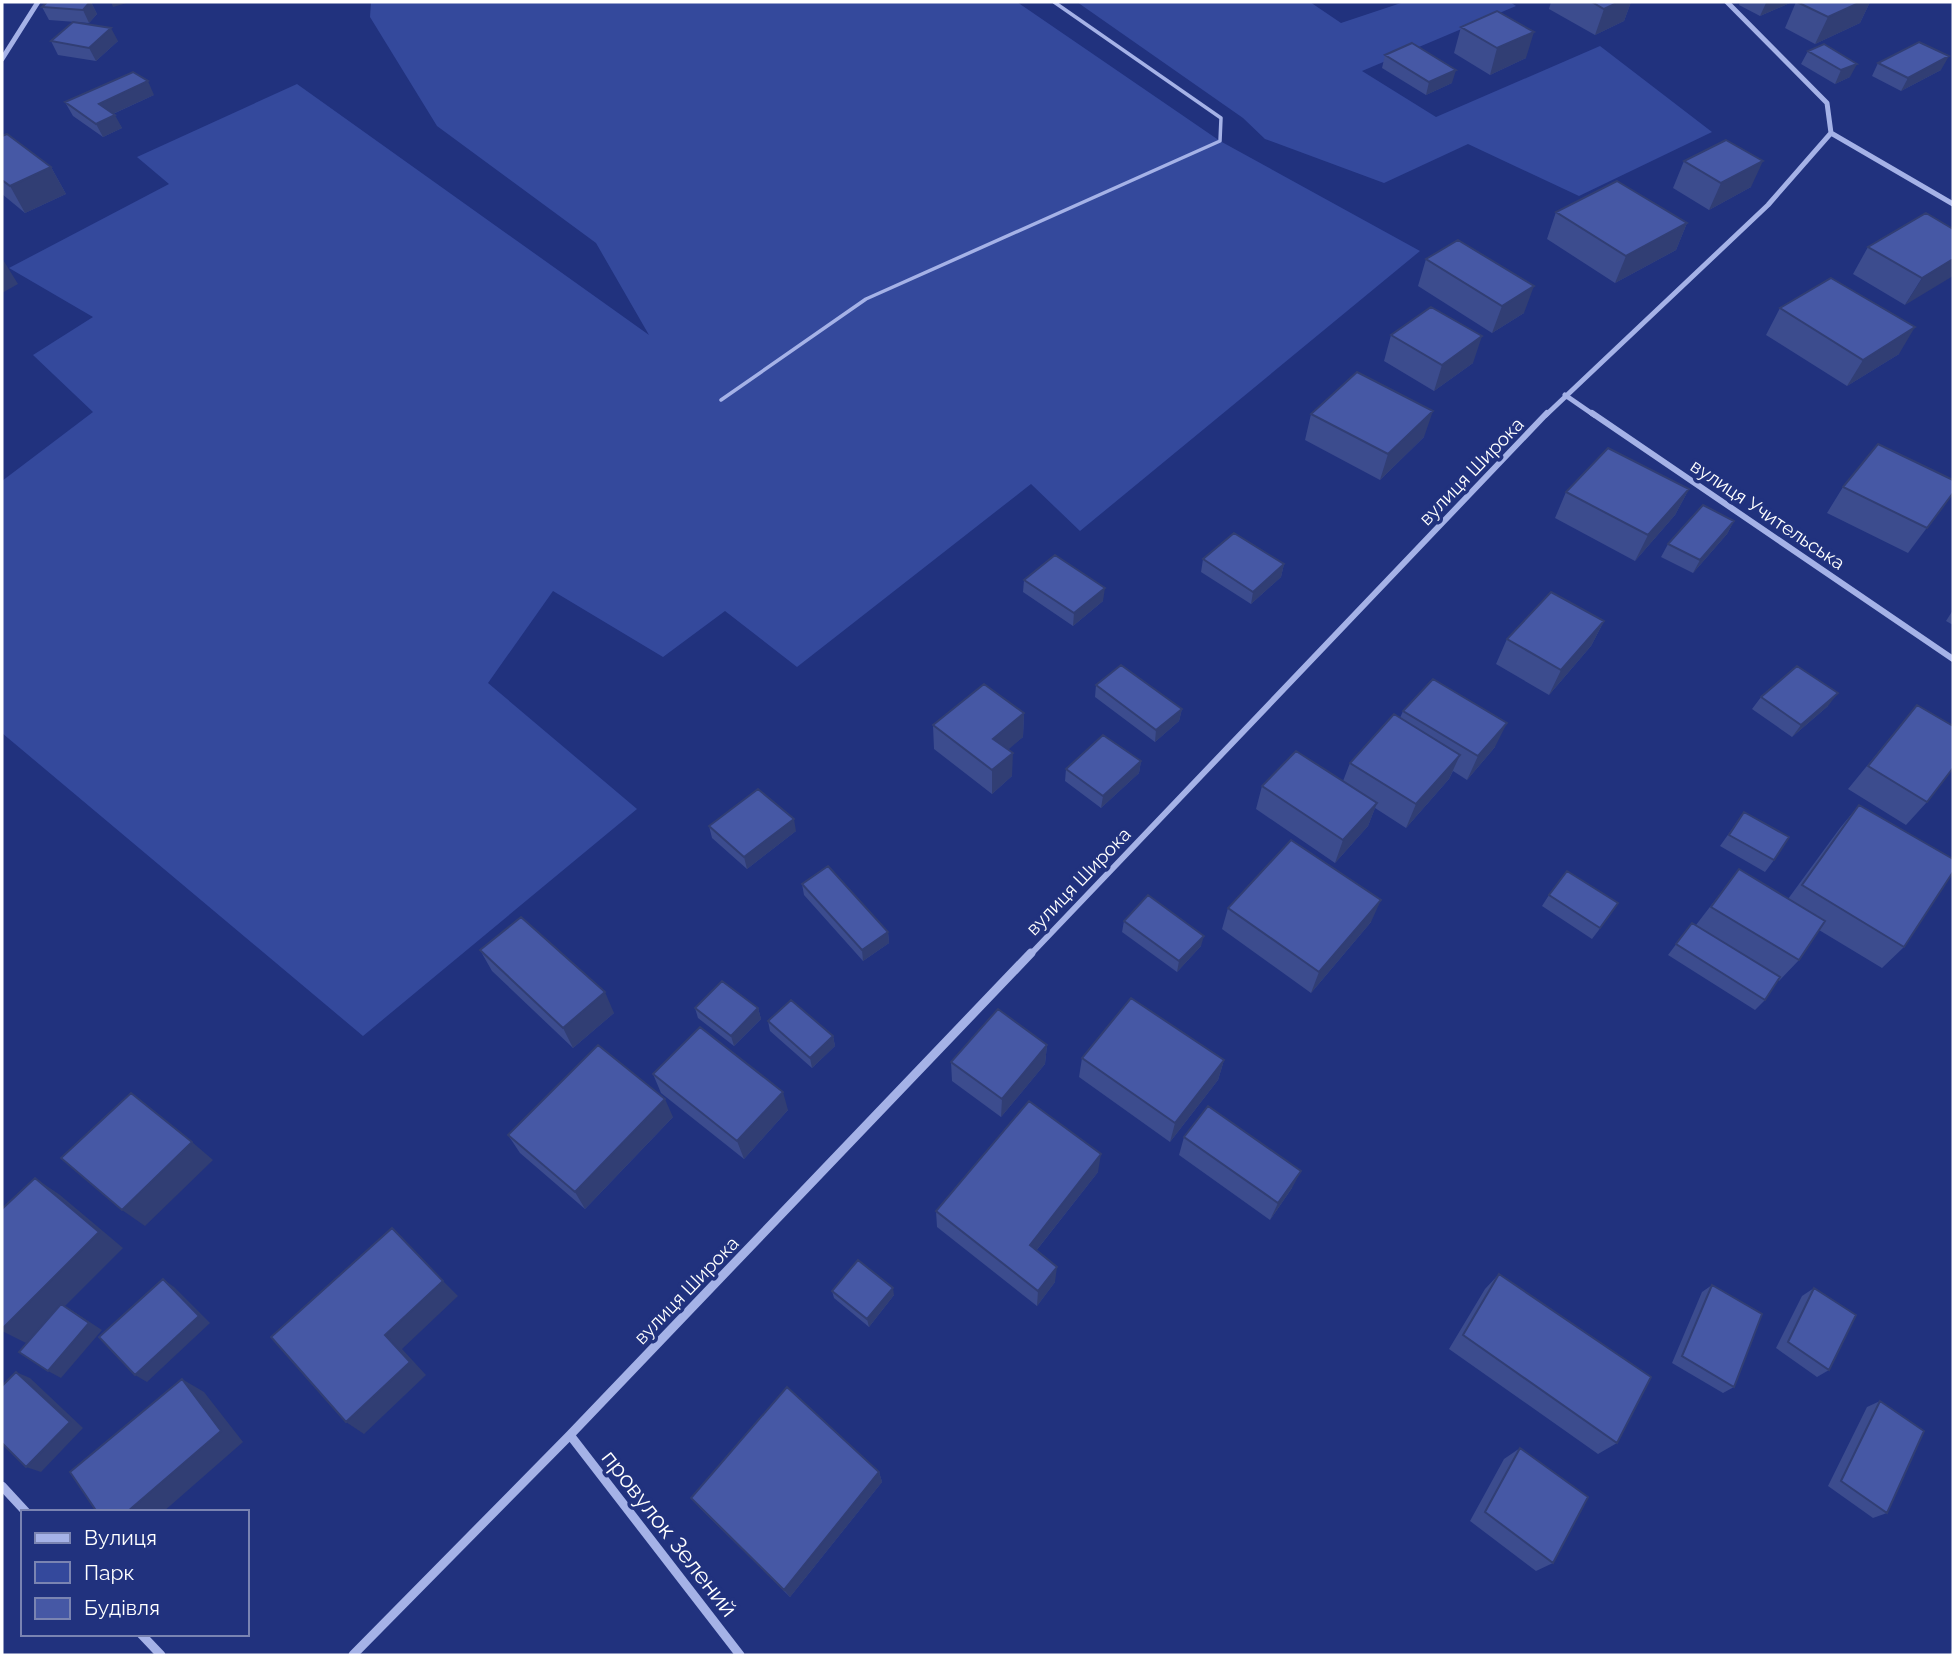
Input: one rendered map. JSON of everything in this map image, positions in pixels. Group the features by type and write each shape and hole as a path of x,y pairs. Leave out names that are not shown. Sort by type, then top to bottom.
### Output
{"street":[{"path":"2,60 37,2"},
{"path":"1727,2 1827,103 1831,133 1953,204"},
{"name":"вулиця Широка","path":"353,1655 570,1435 1565,395 1768,205 1831,133"},
{"name":"вулиця Учительська","path":"1565,395 1953,659"},
{"name":"провулок Зелений","path":"570,1435 740,1655"},
{"path":"2,1486 24,1510"},
{"path":"143,1636 161,1655"}],"lane":[{"path":"721,400 866,299 1220,141 1222,118 1054,2"}],"green space":[{"path":"371,2 1017,2 1220,141 1420,251 1080,531 1031,484 797,667 725,611 663,657 553,591 488,683 637,809 363,1036 2,733 2,481 93,412 33,355 93,317 9,268 169,184 137,157 297,84 649,335 596,243 437,126 370,17"},
{"path":"1077,2 1310,2 1341,23 1404,2 1510,2 1516,6 1362,71 1436,117 1600,46 1712,132 1579,196 1468,144 1384,183 1265,139 1243,118"}],"building":[{"path":"47,2 90,2 83,10 42,7"},
{"path":"1592,2 1619,2 1604,9"},
{"path":"1797,2 1861,2 1828,17"},
{"path":"1497,11 1534,32 1497,48 1461,27"},
{"path":"73,22 111,28 89,48 51,41"},
{"path":"1919,42 1949,56 1908,78 1878,63"},
{"path":"1412,43 1456,70 1429,82 1385,55"},
{"path":"1824,44 1857,64 1841,70 1808,51"},
{"path":"133,72 148,81 99,104 115,115 96,124 65,102"},
{"path":"7,134 51,167 10,186 2,180 2,136"},
{"path":"1726,140 1763,161 1721,183 1684,161"},
{"path":"1617,181 1687,223 1626,256 1556,212"},
{"path":"1926,213 1953,229 1953,259 1922,278 1868,247"},
{"path":"1458,240 1534,286 1502,306 1426,259"},
{"path":"1831,278 1915,327 1863,360 1780,308"},
{"path":"1431,307 1482,336 1442,365 1391,335"},
{"path":"1357,372 1433,411 1388,454 1311,414"},
{"path":"1878,444 1953,480 1953,493 1927,528 1843,487"},
{"path":"1608,448 1689,489 1648,535 1566,492"},
{"path":"1703,505 1734,521 1700,560 1668,544"},
{"path":"1234,533 1284,564 1253,592 1203,559"},
{"path":"1055,555 1105,588 1074,613 1024,580"},
{"path":"1551,592 1604,621 1561,670 1507,639"},
{"path":"1121,665 1182,709 1156,730 1096,685"},
{"path":"1797,666 1838,693 1801,725 1761,697"},
{"path":"1433,679 1507,723 1478,756 1403,711"},
{"path":"984,684 1024,713 993,739 1013,753 992,770 933,725"},
{"path":"1917,705 1953,726 1953,768 1927,802 1868,766"},
{"path":"1394,714 1460,755 1416,804 1350,763"},
{"path":"1103,735 1141,761 1103,796 1066,769"},
{"path":"1296,751 1377,803 1343,840 1262,786"},
{"path":"758,789 794,819 744,857 709,826"},
{"path":"1859,805 1953,859 1953,872 1904,947 1802,885"},
{"path":"1744,812 1789,837 1774,860 1729,835"},
{"path":"1291,840 1381,900 1319,972 1228,908"},
{"path":"828,866 888,932 862,950 802,884"},
{"path":"1739,869 1825,921 1799,960 1711,907"},
{"path":"1567,871 1618,903 1600,928 1549,895"},
{"path":"1148,895 1204,936 1179,961 1124,921"},
{"path":"521,917 605,992 563,1028 480,950"},
{"path":"1692,923 1780,977 1765,1000 1676,944"},
{"path":"722,981 758,1008 731,1036 695,1008"},
{"path":"1131,998 1224,1060 1175,1123 1082,1058"},
{"path":"791,1000 833,1036 810,1058 768,1021"},
{"path":"998,1009 1047,1045 1002,1099 951,1062"},
{"path":"700,1027 783,1092 737,1141 653,1074"},
{"path":"598,1045 665,1099 575,1192 508,1135"},
{"path":"131,1093 192,1142 122,1210 61,1158"},
{"path":"1029,1101 1101,1154 1030,1245 1057,1267 1038,1291 936,1211"},
{"path":"1208,1106 1301,1171 1278,1203 1184,1137"},
{"path":"35,1178 99,1232 2,1329 2,1209"},
{"path":"392,1228 443,1281 385,1335 410,1362 346,1422 271,1337"},
{"path":"858,1260 893,1288 867,1319 832,1291"},
{"path":"1499,1274 1651,1377 1617,1443 1463,1335"},
{"path":"163,1279 199,1316 135,1375 99,1337"},
{"path":"1712,1285 1762,1314 1734,1387 1682,1356"},
{"path":"1814,1288 1856,1315 1829,1370 1788,1342"},
{"path":"61,1304 89,1323 48,1371 19,1352"},
{"path":"16,1372 70,1422 26,1467 2,1443 2,1386"},
{"path":"182,1379 221,1431 129,1510 96,1510 70,1472"},
{"path":"787,1387 879,1472 784,1590 691,1498"},
{"path":"1880,1401 1924,1431 1887,1513 1841,1481"},
{"path":"1520,1448 1588,1497 1553,1563 1485,1512"}]}
